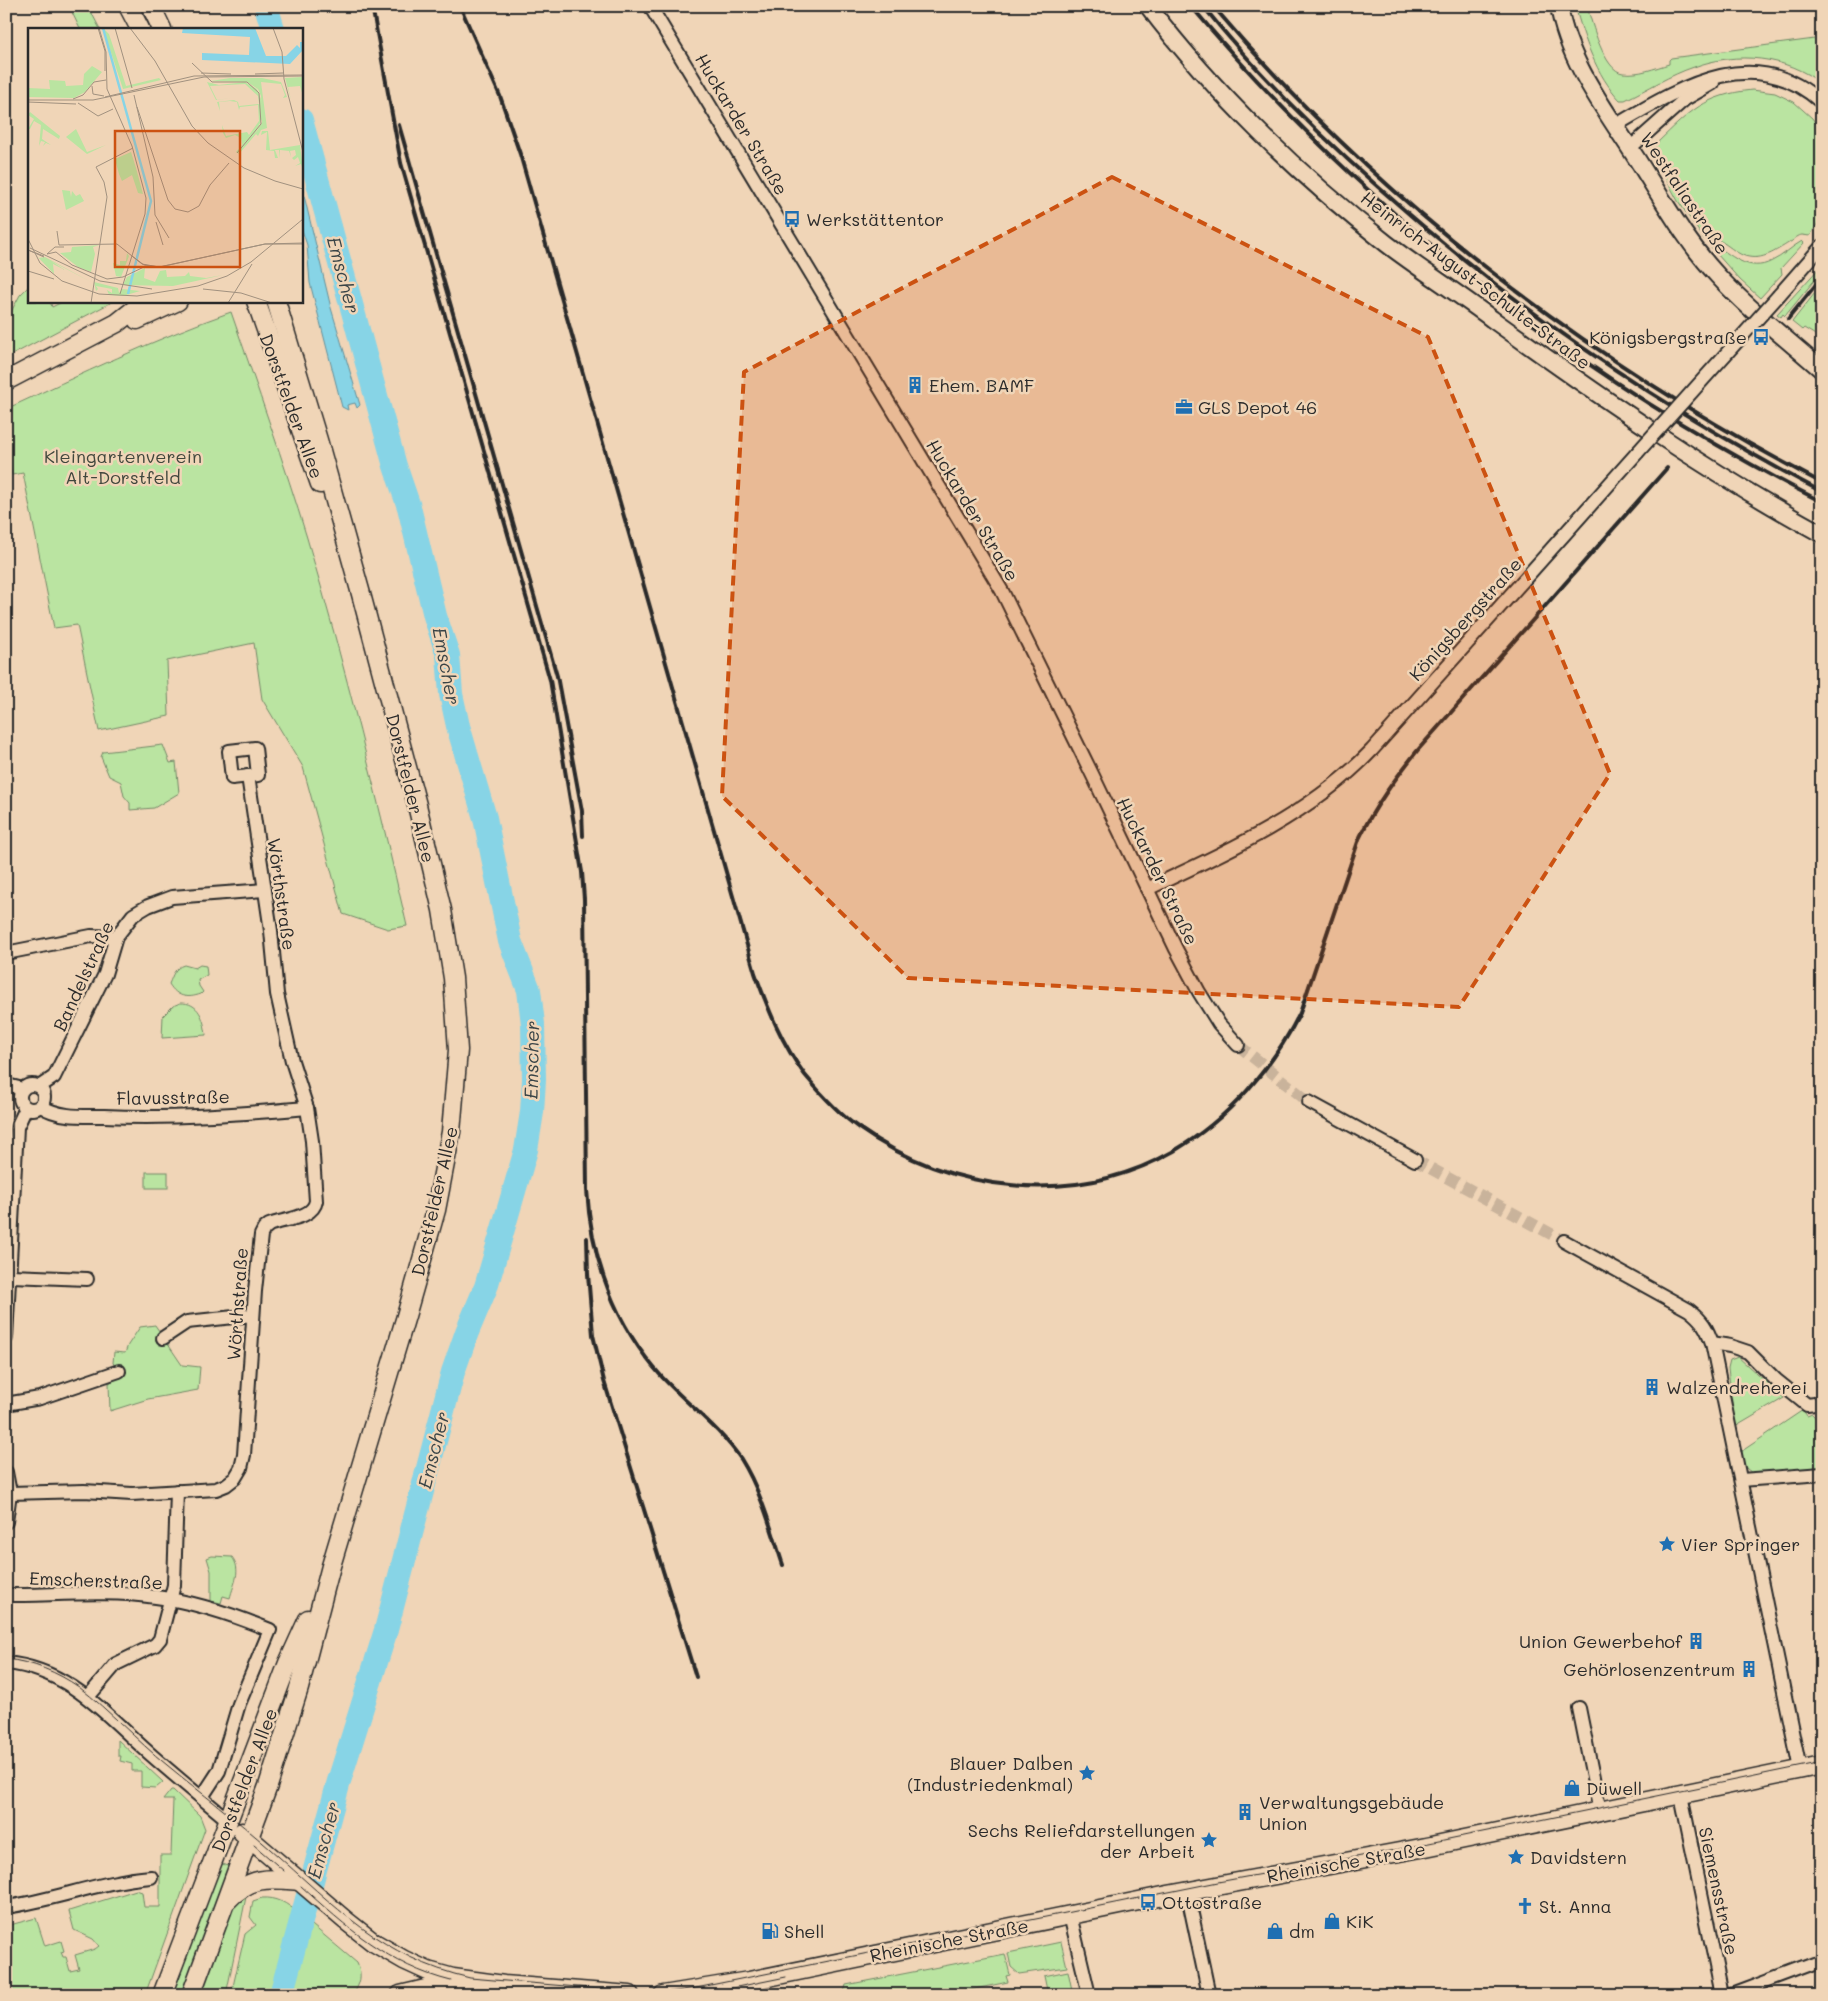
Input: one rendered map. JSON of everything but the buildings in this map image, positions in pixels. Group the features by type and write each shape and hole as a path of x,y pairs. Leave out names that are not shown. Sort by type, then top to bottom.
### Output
{"main road":[{"path":"128,6 139,28"},
{"path":"151,6 162,28"},
{"path":"6,381 117,323 136,308 148,302"},
{"path":"117,323 137,320 176,302"},
{"name":"Dorstfelder Allee","path":"256,302 304,440 361,594"},
{"name":"Dorstfelder Allee","path":"191,1995 249,1838 298,1688 331,1566 436,1210 451,1132 458,1050 454,978 442,910 417,805 318,440 276,302"},
{"name":"Dorstfelder Allee","path":"162,1995 288,1663 331,1566"},
{"name":"Rheinische Straße","path":"663,1995 749,1981 1187,1891 1421,1848 1822,1765"},
{"path":"228,1820 378,1946 428,1971 453,1978 504,1985 630,1995"},
{"path":"226,1902 244,1885 261,1879 299,1880"},
{"path":"400,1995 407,1979 407,1968 404,1960"},
{"path":"400,1995 434,1986 504,1985"}],"street":[{"name":"Huckarder Straße","path":"650,6 1002,591 1199,992 1219,1024 1238,1045"},
{"name":"Heinrich-August-Schulte-Straße","path":"1148,6 1203,73 1269,140 1311,180 1386,244 1638,423 1741,488 1822,534"},
{"name":"Westfaliastraße","path":"1559,6 1569,41 1585,75 1630,148 1696,248 1717,275 1822,370"},
{"path":"1616,125 1690,85 1728,74 1757,73 1782,78 1804,88 1822,103"},
{"path":"1630,148 1685,99 1728,74"},
{"name":"Königsbergstraße","path":"1147,889 1279,823 1322,794 1349,772 1378,743 1822,246"},
{"name":"Wörthstraße","path":"10,1493 84,1492 132,1494 210,1489 226,1485 235,1478 241,1468 244,1455 259,1242 262,1232 269,1225 304,1214 310,1211 316,1203 307,1108 292,1061 277,994 271,931 248,776"},
{"name":"Bandelstraße","path":"39,1087 54,1078 105,974 116,937 133,914 172,897 264,890"},
{"path":"6,952 91,936 116,937"},
{"path":"6,1086 23,1089 32,1085 39,1087 44,1095 41,1106 35,1109 26,1108 20,1100 23,1089"},
{"path":"1309,1102 1415,1160"},
{"name":"Flavusstraße","path":"41,1106 60,1114 134,1117 221,1114 307,1108"},
{"path":"6,1338 11,1276 17,1126 26,1108"},
{"path":"1564,1241 1689,1310 1700,1318 1707,1328 1712,1343 1741,1480 1800,1769"},
{"path":"11,1276 88,1279"},
{"path":"163,1338 187,1322 254,1315"},
{"path":"1712,1343 1748,1352 1776,1380 1807,1405 1815,1404"},
{"path":"6,1404 40,1398 119,1371"},
{"path":"6,1472 10,1493 6,1522"},
{"path":"1741,1480 1822,1474"},
{"path":"88,1697 116,1664 158,1642 174,1585 176,1492"},
{"name":"Emscherstraße","path":"6,1594 108,1594 155,1597 227,1614 270,1630 239,1704 218,1771 202,1797"},
{"path":"6,1663 29,1666 67,1682 88,1697 175,1776 228,1820"},
{"path":"1580,1708 1600,1812"},
{"name":"Siemensstraße","path":"1681,1795 1722,1995"},
{"path":"6,1907 50,1899 99,1885 150,1876"},
{"path":"1187,1891 1209,1995"},
{"path":"1070,1915 1089,1995"},
{"path":"1731,1995 1822,1960"}],"highlighted area":[{"path":"1112,177 1428,337 1610,774 1459,1007 908,978 722,796 744,372"}],"green space":[{"path":"69,6 88,6 99,28 80,28"},
{"path":"1575,6 1587,6 1605,55 1616,70 1623,73 1641,72 1669,64 1671,58 1822,38 1822,84 1793,67 1777,62 1761,59 1727,59 1685,70 1625,100 1620,100 1604,79 1592,56"},
{"path":"1752,90 1775,93 1794,102 1812,118 1822,132 1822,216 1810,236 1799,236 1771,253 1755,258 1737,252 1721,241 1710,238 1704,239 1678,201 1654,157 1654,149 1657,143 1699,106 1722,96"},
{"path":"1802,241 1804,243 1781,268 1782,274 1760,298 1740,280 1709,245 1711,242 1740,261 1755,265 1764,264 1776,259"},
{"path":"1822,265 1822,271 1785,316 1783,314 1781,317 1777,314"},
{"path":"1822,284 1822,335 1817,336 1804,328 1802,330 1792,322"},
{"path":"28,287 28,302 50,302 52,307 62,302 112,302 10,356 6,352 6,321 20,295"},
{"name":"Kleingartenverein Alt-Dorstfeld","path":"231,312 289,481 321,586 360,731 407,926 388,929 343,914 303,767 262,699 254,643 167,661 169,716 99,731 77,625 54,628 23,473 12,475 6,450 6,409 89,370"},
{"path":"163,745 170,763 176,762 179,793 154,808 130,810 130,803 124,796 121,782 109,776 101,757 103,752"},
{"path":"184,965 195,968 200,965 206,966 207,975 198,980 203,992 201,994 183,996 175,992 169,984 176,970"},
{"path":"186,1003 196,1008 204,1023 206,1035 162,1038 163,1016 173,1006"},
{"path":"146,1172 168,1172 168,1188 146,1188"},
{"path":"155,1325 182,1365 200,1367 198,1390 148,1399 110,1411 109,1383 119,1377 119,1371 113,1363 114,1352 125,1353 140,1327"},
{"path":"1738,1357 1784,1398 1735,1427 1728,1368 1730,1360"},
{"path":"1803,1410 1807,1416 1812,1414 1822,1424 1822,1470 1753,1474 1746,1468 1740,1456 1742,1451"},
{"path":"212,1556 232,1557 237,1572 230,1598 223,1596 221,1603 211,1601 211,1571 207,1558"},
{"path":"118,1740 163,1782 156,1788 141,1787 141,1771 132,1771 132,1764 120,1761 121,1756 118,1756"},
{"path":"171,1790 200,1816 205,1829 145,1995 6,1995 6,1926 36,1918 45,1946 61,1941 64,1951 61,1952 63,1957 66,1957 70,1971 79,1969 75,1955 99,1946 93,1939 74,1930 69,1911 136,1890 142,1892 144,1907 160,1907 160,1855 171,1855 173,1800 163,1800"},
{"path":"220,1863 231,1867 184,1995 170,1995"},
{"path":"247,1890 250,1894 246,1897 226,1995 198,1995 233,1905"},
{"path":"262,1898 282,1901 298,1913 289,1954 275,1995 231,1995 245,1934 256,1925 250,1917 253,1901"},
{"path":"306,1920 357,1963 360,1979 353,1995 283,1995 288,1985"},
{"path":"1061,1942 1067,1967 1019,1974 1011,1967 1008,1953"},
{"path":"1005,1954 1010,1975 1006,1976 1008,1982 946,1995 843,1995 846,1985"},
{"path":"1068,1971 1073,1995 1048,1995 1044,1976"}],"water":[{"path":"302,187 331,308 360,405 357,408 355,403 347,405 348,410 342,407 310,283 307,245 302,230"}],"waterway":[{"name":"Emscher","path":"266,6 273,28"},
{"name":"Emscher","path":"281,1995 339,1781 386,1630 453,1372 486,1287 526,1150 532,1112 534,1080 533,1024 529,990 510,941 485,818 458,726 451,694 448,655 435,616 409,507 395,466 302,124"}],"tunnel":[{"path":"1238,1045 1309,1102"},
{"path":"1415,1160 1564,1241"}],"tram line":[{"path":"6,1659 44,1668 79,1687 339,1910 385,1943 411,1957 439,1969 470,1978 637,1992 669,1992 696,1988 1218,1882 1400,1849 1822,1762"},
{"path":"254,1845 284,1871"},
{"path":"301,1886 370,1943 408,1966 451,1981"},
{"path":"727,1989 786,1977"}],"railway":[{"path":"372,6 401,163 550,680 582,872 584,899 587,1190 589,1216 600,1266 608,1290 619,1313 645,1357 662,1377 723,1437 741,1459 760,1497 783,1565"},
{"path":"460,6 500,96 520,154 755,973 765,1000 782,1039 797,1063 830,1103 859,1128 895,1150 933,1167 972,1179 1013,1185 1054,1186 1095,1181 1135,1169 1174,1151 1213,1124 1230,1108 1262,1073 1289,1034 1300,1013 1359,839 1385,794 1417,751 1667,468"},
{"path":"1191,6 1258,81 1329,153 1403,221 1481,286 1562,346 1646,402 1733,454 1822,502"},
{"path":"1203,6 1243,54 1331,144 1428,230 1481,273 1535,314 1646,390 1762,460 1822,492"},
{"path":"1213,6 1278,78 1347,147 1419,212 1494,274 1573,332 1653,386 1737,436 1822,483"},
{"path":"399,125 557,676 582,811 583,836"},
{"path":"1788,319 1822,277"},
{"path":"587,1238 593,1335 604,1381 696,1677"},
{"path":"1811,1995 1822,1988"}],"place":[{"name":"Werkstättentor","path":"792,219"},
{"name":"Königsbergstraße","path":"1761,337"},
{"name":"Ehem. BAMF","path":"915,385"},
{"name":"GLS Depot 46","path":"1184,407"},
{"name":"Walzendreherei","path":"1652,1387"},
{"name":"Vier Springer","path":"1667,1544"},
{"name":"Union Gewerbehof","path":"1696,1641"},
{"name":"Gehörlosenzentrum","path":"1749,1669"},
{"name":"Blauer Dalben (Industriedenkmal)","path":"1087,1773"},
{"name":"Düwell","path":"1572,1788"},
{"name":"Verwaltungsgebäude Union","path":"1245,1812"},
{"name":"Sechs Reliefdarstellungen der Arbeit","path":"1209,1840"},
{"name":"Davidstern","path":"1516,1857"},
{"name":"Ottostraße","path":"1148,1902"},
{"name":"St. Anna","path":"1525,1906"},
{"name":"KiK","path":"1332,1921"},
{"name":"Shell","path":"770,1931"},
{"name":"dm","path":"1275,1931"}]}
